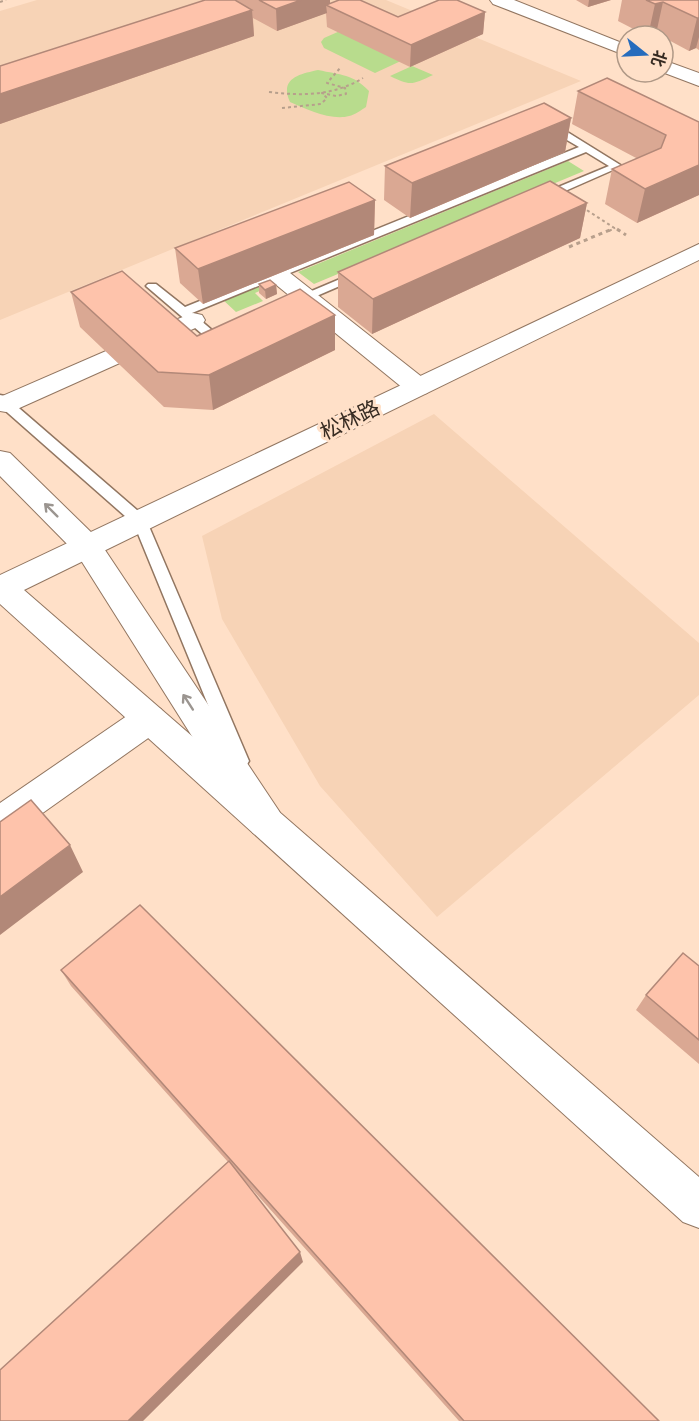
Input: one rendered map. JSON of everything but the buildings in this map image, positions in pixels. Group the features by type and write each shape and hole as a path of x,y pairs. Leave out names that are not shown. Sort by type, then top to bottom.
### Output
{"street":[{"path":"499,0 615,46"},
{"path":"675,71 699,80"},
{"name":"松林路","path":"0,587 699,251"},
{"path":"277,274 295,301 418,387"},
{"path":"164,333 188,316"},
{"path":"3,401 112,356"},
{"path":"0,460 87,546 266,822"},
{"path":"0,587 699,1206"},
{"path":"0,823 149,719"}],"lane":[{"path":"530,202 616,166 552,127"},
{"path":"188,316 277,274 586,148"},
{"path":"556,192 582,207"},
{"path":"295,301 369,270"},
{"path":"152,286 212,336 233,327"},
{"path":"3,401 140,521 266,822"}],"path":[{"path":"0,2 6,0"},
{"path":"341,68 327,83 345,88"},
{"path":"345,88 363,78"},
{"path":"269,92 297,96 322,93 336,96 346,94 345,88"},
{"path":"282,108 321,104 327,98 322,93"},
{"path":"582,207 627,235"},
{"path":"569,247 616,228"}],"shaded area":[{"path":"37,0 386,0 581,81 0,320 0,11"},
{"path":"434,414 699,643 699,695 437,917 320,786 222,619 202,536"}],"green space":[{"path":"340,31 403,60 375,73 324,48 321,42 324,38"},
{"path":"412,66 433,75 411,83 390,76"},
{"path":"318,70 358,81 369,91 366,107 356,114 335,117 290,102 287,94 289,82 304,73"},
{"path":"568,161 584,171 314,284 298,272"},
{"path":"265,281 271,286 255,293 263,301 236,312 222,299"}]}
